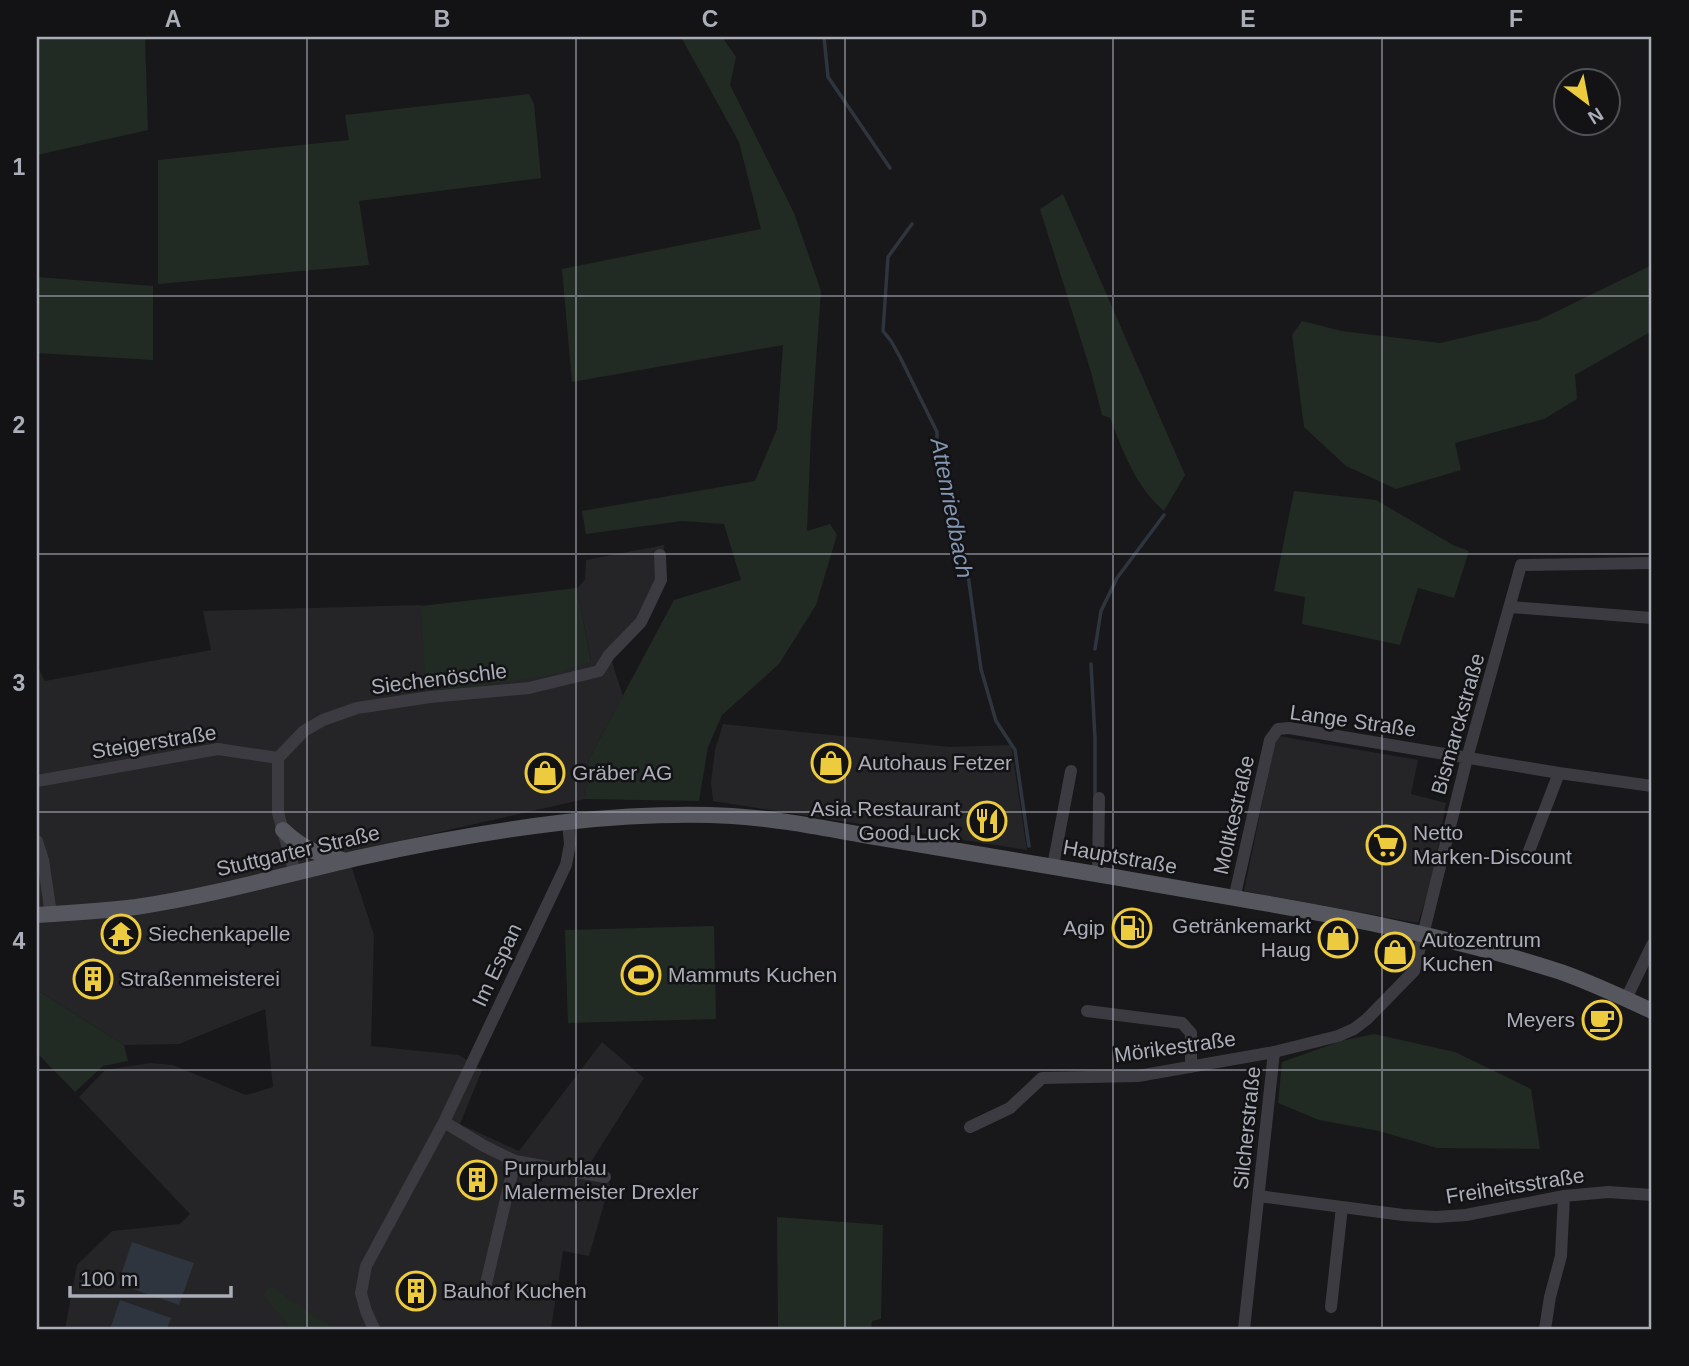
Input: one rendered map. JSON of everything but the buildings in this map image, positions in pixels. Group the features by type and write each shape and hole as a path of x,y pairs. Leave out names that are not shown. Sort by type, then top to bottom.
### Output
{"main road":[{"name":"Hauptstraße","path":"568,822 673,815 740,817 1053,866 1424,934 1565,974 1652,1011"},
{"name":"Stuttgarter Straße","path":"44,914 136,907 458,838 568,822"},
{"path":"282,830 317,854 345,861"}],"street":[{"name":"Siechenöschle","path":"278,758 304,731 323,720 358,708 430,697 529,688 599,671 609,655 642,622 661,580 660,555"},
{"name":"Bismarckstraße","path":"1424,934 1467,758 1521,565 1652,563"},
{"path":"1511,607 1652,618"},
{"name":"Lange Straße","path":"1270,740 1278,729 1289,728 1652,786"},
{"name":"Moltkestraße","path":"1234,898 1270,740"},
{"name":"Steigerstraße","path":"37,781 218,748 278,758"},
{"path":"278,758 278,813 295,873"},
{"path":"1053,866 1071,771"},
{"path":"1529,851 1559,773"},
{"path":"1098,797 1098,875"},
{"name":"Im Espan","path":"374,1329 361,1293 366,1266 444,1122 566,865 570,844 568,822"},
{"path":"37,841 43,860 44,914"},
{"name":"Silcherstraße","path":"1244,1329 1274,1052 1338,1036 1367,1019 1414,971 1424,934"},
{"path":"1626,999 1652,945"},
{"path":"1087,1012 1182,1023 1191,1033 1191,1067"},
{"name":"Mörikestraße","path":"970,1127 1010,1108 1042,1078 1138,1076 1274,1052"},
{"path":"444,1122 515,1161 605,1177"},
{"path":"485,1288 515,1161"},
{"name":"Freiheitsstraße","path":"1259,1196 1436,1217 1466,1215 1564,1196 1608,1192 1652,1195"},
{"path":"1545,1329 1561,1256 1564,1196"},
{"path":"1331,1307 1342,1207"}],"shaded area":[{"path":"145,37 148,130 37,155 37,38"},
{"path":"681,37 722,37 736,57 730,85 794,213 821,291 807,531 830,524 837,535 816,605 779,664 722,715 708,747 699,801 585,799 589,759 674,600 741,580 724,524 682,521 586,534 582,511 755,481 777,429 783,345 572,382 562,269 761,229 739,142"},
{"path":"529,94 534,104 541,178 359,201 369,265 158,284 158,160 349,140 345,115"},
{"path":"1063,194 1185,475 1164,511 1145,491 1110,418 1102,415 1040,209"},
{"path":"1652,265 1652,331 1575,375 1577,399 1544,419 1455,443 1461,470 1396,489 1346,466 1304,427 1292,335 1302,321 1341,331 1440,343 1539,320"},
{"path":"37,277 153,286 153,360 37,353"},
{"path":"1294,491 1376,500 1453,545 1469,551 1454,598 1418,588 1400,645 1302,624 1305,597 1274,591"},
{"path":"664,545 663,582 611,659 623,696 589,759 585,799 347,853 374,935 371,1046 459,1055 482,1070 460,1124 519,1151 602,1042 644,1078 589,1165 610,1183 589,1256 563,1251 551,1329 65,1329 77,1265 112,1231 180,1224 190,1214 79,1097 105,1070 150,1063 173,1065 246,1095 273,1087 265,1009 179,1044 124,1045 37,990 37,666 45,681 211,650 203,611 421,605 424,619 425,676 432,673 591,661 577,588 585,580 586,560"},
{"path":"577,588 591,662 546,676 440,692 432,674 425,676 421,606"},
{"path":"723,724 950,747 1011,745 1027,850 713,801 711,782 715,750"},
{"path":"1279,736 1418,760 1411,794 1446,803 1432,878 1418,923 1244,891 1274,746"},
{"name":"Mammuts Kuchen","path":"714,926 716,1019 568,1023 565,930"},
{"path":"37,990 124,1045 128,1061 103,1066 75,1092 37,1053"},
{"path":"1374,1034 1455,1052 1531,1089 1540,1149 1437,1148 1379,1131 1319,1120 1278,1103 1282,1062 1341,1041"},
{"path":"777,1217 883,1225 881,1319 872,1321 871,1329 778,1327"},
{"path":"132,1242 194,1263 179,1305 118,1284"},
{"path":"270,1286 333,1328 291,1329 263,1295"},
{"path":"120,1300 171,1318 167,1329 110,1329"}],"waterway":[{"path":"824,37 828,77 890,168"},
{"name":"Attenriedbach","path":"912,224 888,257 883,331 900,357 937,432 937,453 953,496 968,575 981,669 996,721 1015,750 1029,846"},
{"path":"1095,649 1101,611 1117,578 1164,515"},
{"path":"1091,664 1095,795"}],"place":[{"name":"Autohaus Fetzer","path":"831,763"},
{"name":"Gräber AG","path":"545,773"},
{"name":"Asia Restaurant Good Luck","path":"987,821"},
{"name":"Netto Marken-Discount","path":"1386,845"},
{"name":"Agip","path":"1132,928"},
{"name":"Siechenkapelle","path":"121,934"},
{"name":"Getränkemarkt Haug","path":"1338,938"},
{"name":"Autozentrum Kuchen","path":"1395,952"},
{"name":"Mammuts Kuchen","path":"641,975"},
{"name":"Straßenmeisterei","path":"93,979"},
{"name":"Meyers","path":"1602,1020"},
{"name":"Purpurblau Malermeister Drexler","path":"477,1180"},
{"name":"Bauhof Kuchen","path":"416,1291"}]}
